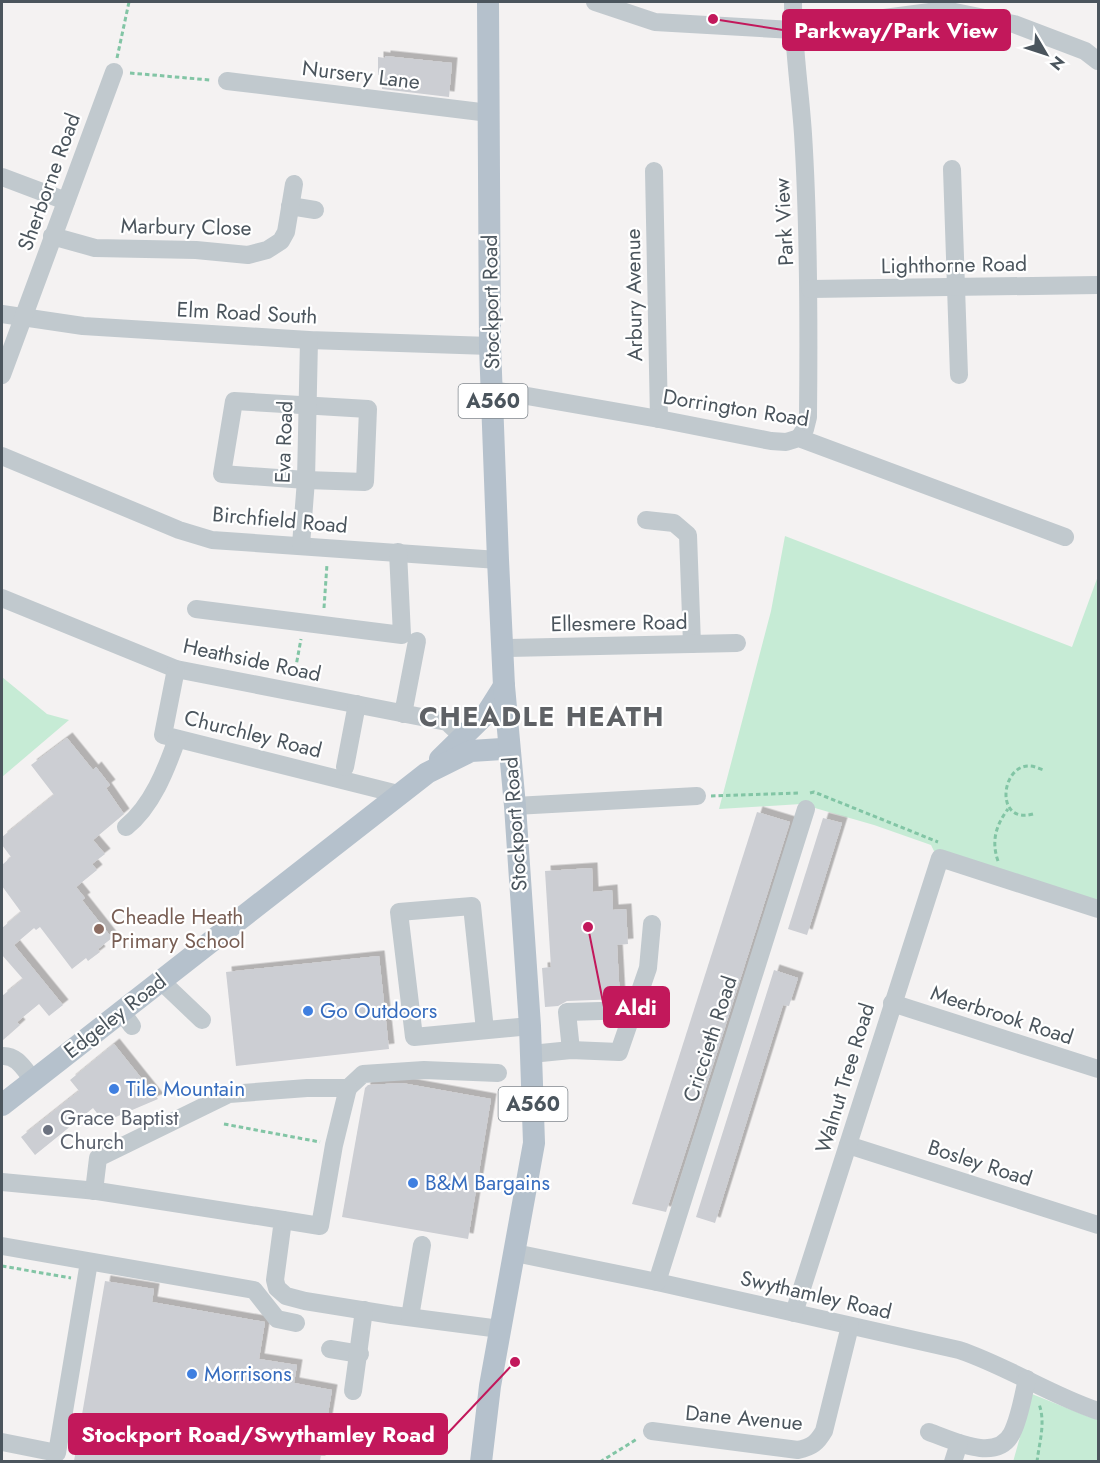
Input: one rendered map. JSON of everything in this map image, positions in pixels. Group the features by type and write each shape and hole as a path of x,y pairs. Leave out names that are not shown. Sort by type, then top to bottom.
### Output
{"main road":[{"name":"Stockport Road","path":"481,1461 490,1386 534,1143 530,1026 515,806 504,686 498,560 490,346 488,2"},
{"name":"Edgeley Road","path":"427,773 459,731 487,713 504,686"},
{"path":"459,731 509,737"},
{"name":"Edgeley Road","path":"2,1105 33,1080 126,1018 160,980 398,794 427,773 471,751 502,749 509,737"},
{"name":"A560","path":"486,749 498,762 503,795 515,806"}],"street":[{"path":"595,2 655,22 793,30 945,10 1014,24 1085,51 1098,61"},
{"name":"Park View","path":"793,2 793,30 803,134 810,289 808,417 805,429 799,438"},
{"name":"Sherborne Road","path":"2,375 114,72"},
{"name":"Nursery Lane","path":"227,81 489,113"},
{"path":"952,170 959,375"},
{"name":"Arbury Avenue","path":"654,171 659,419"},
{"path":"2,177 66,201"},
{"name":"Marbury Close","path":"52,236 94,248 196,250 248,255 267,250 281,241 286,232 294,184"},
{"path":"290,206 315,210"},
{"name":"Lighthorne Road","path":"810,289 1098,285"},
{"name":"Elm Road South","path":"2,314 83,326 309,340 490,346"},
{"name":"Eva Road","path":"301,545 306,480 309,340"},
{"name":"Dorrington Road","path":"493,390 771,441 786,442 799,438 1065,537"},
{"path":"234,401 368,409 365,482 306,480 222,474 234,401"},
{"name":"Birchfield Road","path":"2,456 186,532 212,540 498,560"},
{"path":"646,520 674,523 688,535 692,644"},
{"path":"196,609 402,635 398,552"},
{"name":"Heathside Road","path":"2,598 176,669 403,714 459,731"},
{"path":"403,714 417,641"},
{"name":"Ellesmere Road","path":"503,648 737,643"},
{"name":"Churchley Road","path":"176,669 163,735 398,794"},
{"path":"345,767 357,704"},
{"path":"126,827 146,806 169,762 177,739"},
{"path":"515,806 697,796"},
{"name":"Criccieth Road","path":"657,1282 806,809"},
{"path":"940,858 1002,876 1098,909"},
{"name":"Walnut Tree Road","path":"794,1312 940,858"},
{"path":"485,1030 472,906 399,912 414,1037 530,1026"},
{"path":"531,1054 571,1050 619,1052 648,968 652,924"},
{"path":"160,980 202,1020"},
{"name":"Meerbrook Road","path":"892,1003 1098,1069"},
{"path":"571,1050 567,1012 634,1010"},
{"path":"2,1056 17,1059 33,1080"},
{"path":"2,1182 94,1191 320,1226 334,1145 348,1088 363,1074 424,1070 498,1073"},
{"path":"94,1191 98,1158 229,1094 307,1088 348,1088"},
{"name":"Bosley Road","path":"848,1145 1098,1225"},
{"path":"283,1221 275,1280 278,1288 286,1296 305,1301 500,1329"},
{"path":"410,1317 422,1245"},
{"path":"2,1246 254,1290 277,1319 296,1323"},
{"name":"Swythamley Road","path":"515,1253 657,1282 959,1350 980,1357 1098,1411"},
{"path":"2,1442 57,1453 89,1262"},
{"path":"353,1391 360,1354 364,1310"},
{"name":"Dane Avenue","path":"652,1431 798,1450 809,1448 818,1443 824,1431 850,1326"},
{"path":"330,1349 360,1354"},
{"path":"929,1432 959,1443 991,1450 1005,1444 1013,1432 1028,1379"},
{"path":"953,1461 959,1443"}],"path":[{"path":"129,2 114,72 227,81"},
{"path":"291,691 314,624 328,547"},
{"path":"1033,814 1025,816 1008,808 1005,797 1007,785 1011,776 1018,769 1029,766 1044,770"},
{"path":"697,796 814,792 939,843 940,858"},
{"path":"1002,876 1002,866 994,849 994,838 997,826 1008,808"},
{"path":"224,1124 334,1145"},
{"path":"2,1266 85,1281"},
{"path":"1028,1379 1042,1415 1037,1461"},
{"path":"600,1461 652,1431"}],"green space":[{"path":"785,536 1072,647 1098,576 1098,903 937,857 931,845 874,825 801,804 719,809 771,611"},
{"path":"2,677 47,714 69,720 2,777"},
{"path":"1032,1394 1089,1417 1098,1417 1098,1461 1013,1462"}],"building":[{"path":"385,56 452,63 449,97 382,89 383,75 378,75 378,57 385,58"},
{"path":"67,738 93,770 96,767 110,785 106,788 124,814 93,840 105,854 92,864 97,870 76,887 85,898 82,900 112,938 98,949 100,952 88,961 86,958 72,969 40,927 36,930 34,928 14,945 63,1005 49,1016 39,1004 17,1022 20,1025 2,1041 2,996 23,979 2,955 2,928 21,912 2,886 2,865 11,857 2,845 2,837 54,795 31,765"},
{"path":"757,812 790,822 696,1119 666,1212 632,1204"},
{"path":"823,818 842,823 807,935 788,929"},
{"path":"592,868 593,892 612,890 613,910 626,909 628,944 617,945 620,999 567,1001 558,1006 545,1007 542,968 551,967 545,871"},
{"name":"Go Outdoors","path":"379,956 389,1049 236,1066 226,972"},
{"path":"774,970 798,978 789,1006 783,1005 715,1223 696,1217"},
{"name":"Tile Mountain","path":"114,1044 158,1099 104,1122 93,1108 35,1155 21,1137 79,1091 70,1080"},
{"name":"B&M Bargains","path":"402,1083 491,1099 468,1239 342,1217 365,1088 368,1085"},
{"name":"Morrisons","path":"105,1281 154,1289 152,1302 265,1322 259,1359 297,1365 294,1383 332,1390 320,1461 74,1461"}],"place":[{"name":"Parkway/Park View","path":"713,19"},
{"name":"Aldi","path":"588,927"},
{"name":"Cheadle Heath Primary School","path":"99,929"},
{"name":"Go Outdoors","path":"308,1011"},
{"name":"Tile Mountain","path":"114,1089"},
{"name":"Grace Baptist Church","path":"48,1130"},
{"name":"B&M Bargains","path":"413,1183"},
{"name":"Stockport Road/Swythamley Road","path":"515,1362"},
{"name":"Morrisons","path":"192,1374"}],"district":[{"name":"CHEADLE HEATH","path":"542,717"}]}
